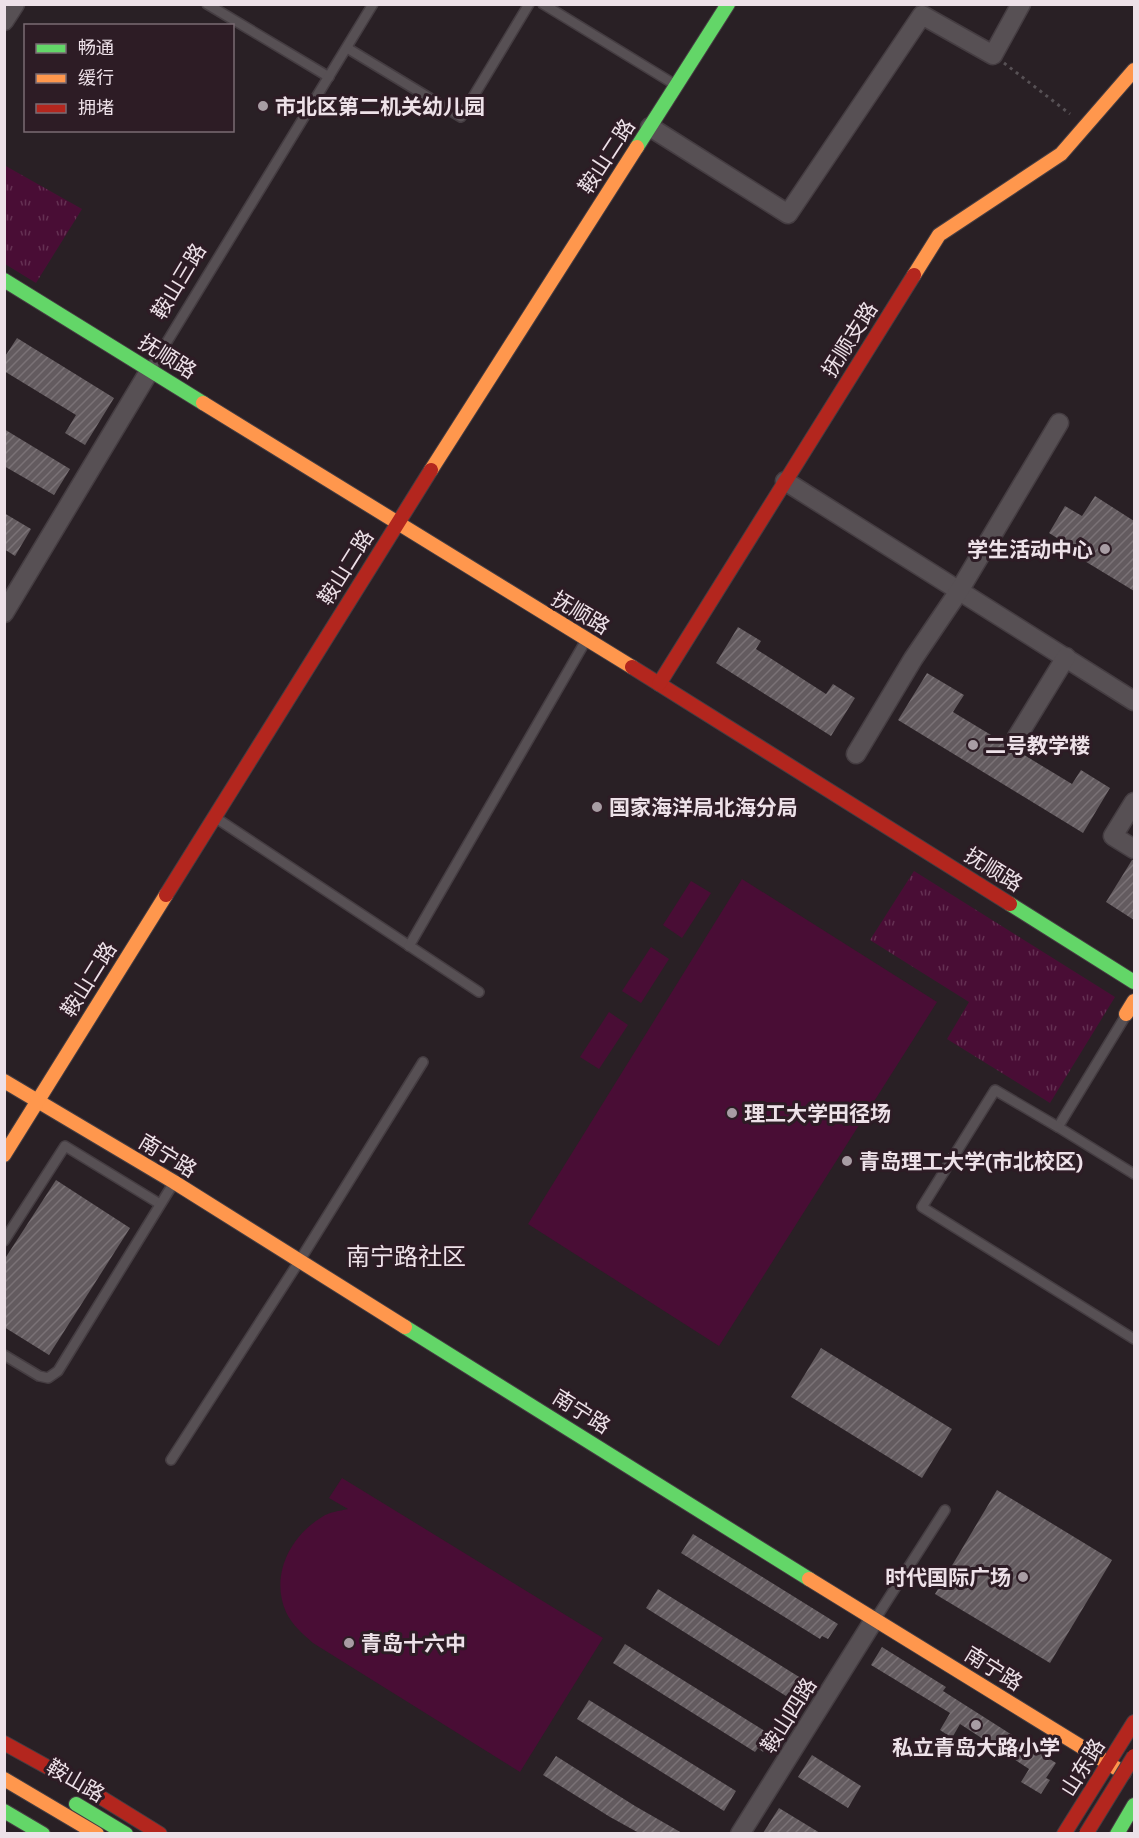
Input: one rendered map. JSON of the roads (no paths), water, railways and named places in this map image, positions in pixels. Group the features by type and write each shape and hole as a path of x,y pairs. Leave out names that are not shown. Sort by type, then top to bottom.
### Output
{"main road":[{"name":"鞍山二路","path":"4,1155 397,523 728,4"},
{"name":"抚顺支路","path":"659,684 939,235 1061,154 1134,70"},
{"name":"抚顺路","path":"4,280 659,684 1134,982"},
{"path":"1126,1014 1134,1000"},
{"name":"南宁路","path":"4,1081 174,1182 874,1620 1134,1779"},
{"name":"山东路","path":"1064,1833 1134,1722"},
{"path":"4,1743 160,1833"},
{"name":"山东路","path":"1086,1833 1134,1756"},
{"path":"4,1779 97,1833"},
{"name":"鞍山路","path":"68,1799 126,1833"},
{"path":"1117,1833 1134,1805"},
{"path":"4,1811 43,1833"},
{"path":"4,1825 18,1833"}],"street":[{"path":"4,21 15,4"},
{"path":"650,127 788,214 922,15 993,55 1022,4"},
{"name":"鞍山三路","path":"4,613 150,370"},
{"path":"856,754 913,659 959,591 1059,423"},
{"path":"785,481 1134,700"},
{"path":"1017,737 1066,657"},
{"path":"1134,802 1113,836 1134,849"},
{"name":"鞍山四路","path":"740,1833 874,1620"}],"lane":[{"path":"207,4 329,78"},
{"name":"鞍山三路","path":"150,370 373,4"},
{"path":"347,48 461,117 529,4"},
{"path":"543,4 676,86"},
{"path":"409,946 586,639"},
{"path":"214,817 479,992"},
{"path":"1058,1127 1126,1014"},
{"path":"171,1460 300,1260 423,1062"},
{"path":"1134,1174 995,1090 922,1207 1134,1339"},
{"path":"4,1241 65,1146 160,1204"},
{"path":"4,1355 39,1376 48,1378 58,1371 174,1182"},
{"path":"874,1620 945,1509"}],"place":[{"name":"市北区第二机关幼儿园","path":"263,106"},
{"name":"学生活动中心","path":"1105,549"},
{"name":"二号教学楼","path":"973,745"},
{"name":"国家海洋局北海分局","path":"597,807"},
{"name":"理工大学田径场","path":"732,1113"},
{"name":"青岛理工大学(市北校区)","path":"847,1161"},
{"name":"时代国际广场","path":"1023,1577"},
{"name":"青岛十六中","path":"349,1643"},
{"name":"私立青岛大路小学","path":"976,1725"}],"district":[{"name":"南宁路社区","path":"406,1256"}]}
